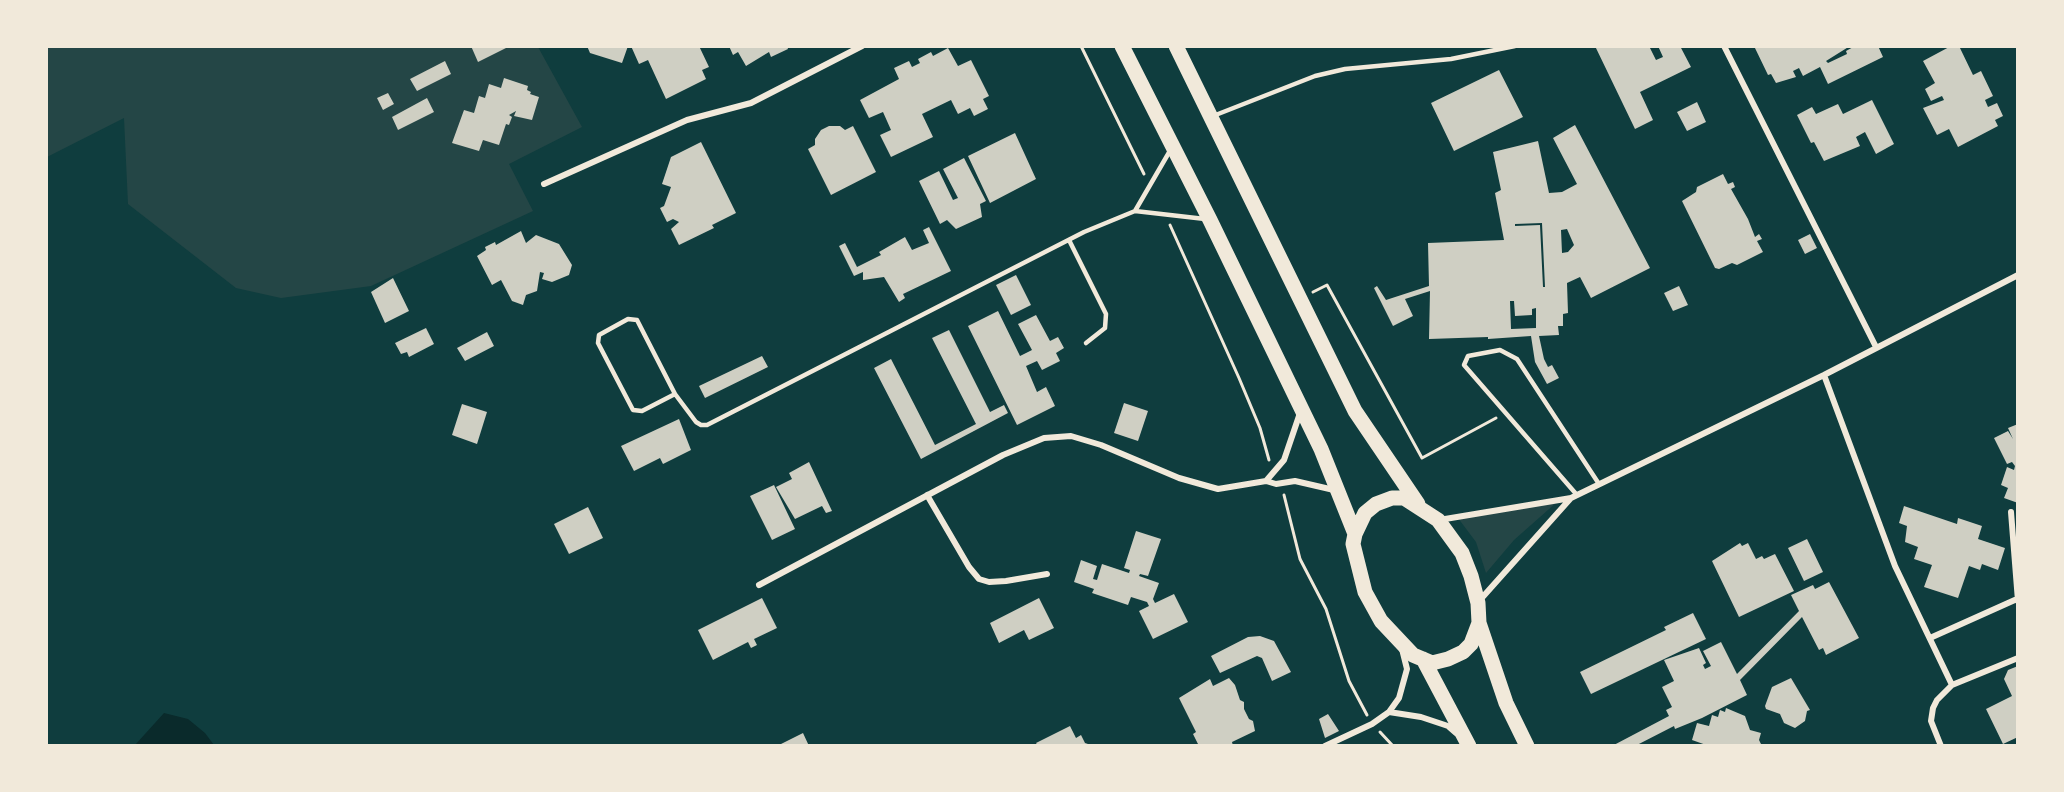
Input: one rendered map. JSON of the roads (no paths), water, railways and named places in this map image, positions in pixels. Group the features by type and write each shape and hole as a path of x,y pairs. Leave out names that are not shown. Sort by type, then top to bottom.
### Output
{"main road":[{"path":"1122,46 1210,220 1340,492 1355,534"},
{"path":"1176,46 1355,411 1418,504"},
{"path":"1479,623 1471,644 1463,652 1432,663 1401,643 1381,621 1365,592 1353,544 1365,513 1376,504 1392,498 1404,498 1418,504 1438,520 1462,553 1478,603 1479,623 1506,703 1527,746"},
{"path":"1423,659 1469,745"}],"street":[{"path":"544,184 687,120 751,103 862,46"},
{"path":"1724,46 1876,347"},
{"path":"1438,520 1574,496 1824,375 2018,275"},
{"path":"1824,375 1895,566 1953,685"},
{"path":"1266,482 1289,449 1300,409"},
{"path":"759,585 1032,441 1055,436 1071,436 1101,445 1179,478 1218,489 1266,482 1276,484 1307,482 1340,492"},
{"path":"927,495 969,567 979,579 989,582 1006,581 1047,574"},
{"path":"1478,603 1574,496"},
{"path":"1930,638 2017,600 2012,512"},
{"path":"1325,746 1372,724 1389,712 1399,698 1407,669 1401,643"},
{"path":"1941,746 1931,721 1933,708 1953,685 2018,658"},
{"path":"1389,712 1421,717 1448,726 1469,745"}],"lane":[{"path":"1211,116 1315,76 1345,69 1451,59 1515,46"},
{"path":"1135,211 1173,146"},
{"path":"675,394 642,411 633,410 598,343 599,335 628,319 637,320 675,394 696,422 707,425 1069,240 1135,211 1210,220"},
{"path":"1069,240 1106,314 1105,328 1086,343"},
{"path":"1574,496 1464,365 1468,356 1500,350 1517,359 1599,484"}]}
